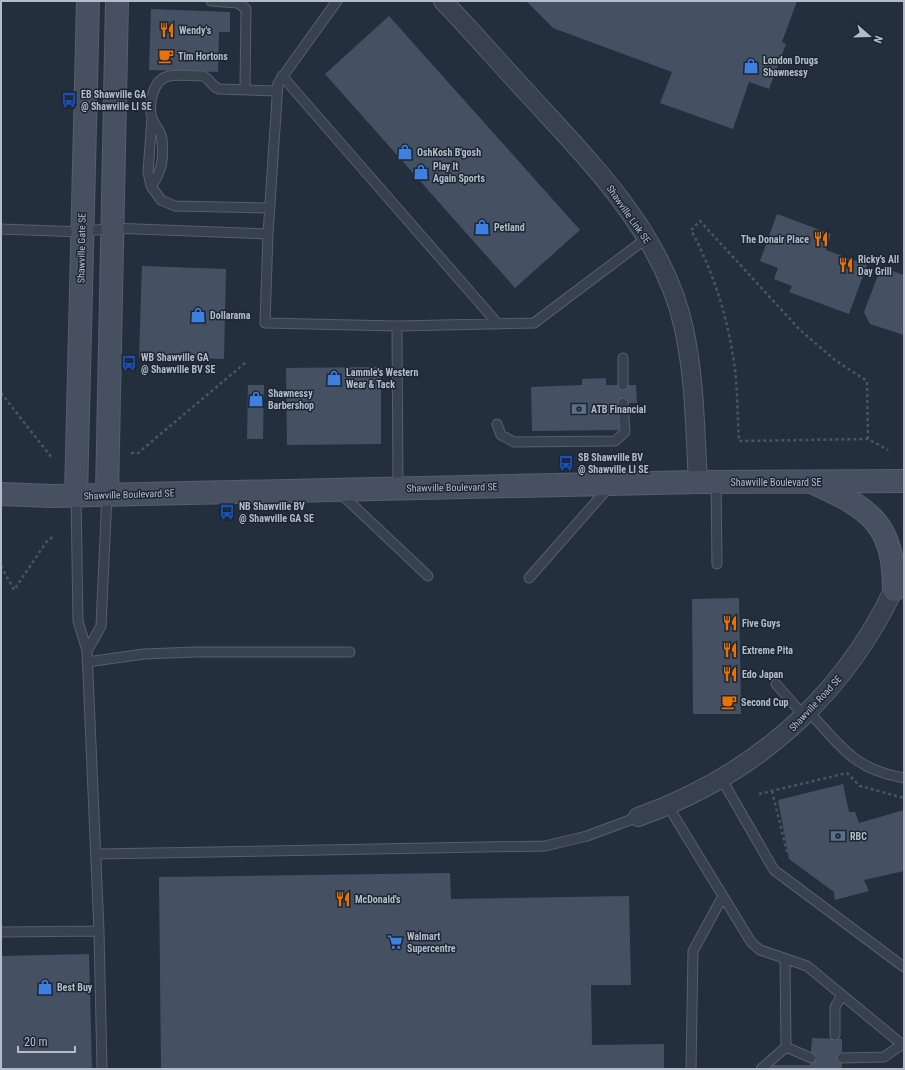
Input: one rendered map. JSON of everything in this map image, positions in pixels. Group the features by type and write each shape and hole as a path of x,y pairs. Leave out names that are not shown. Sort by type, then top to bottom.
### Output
{"street":[{"name":"Shawville Gate SE","path":"76,496 88,1"},
{"path":"107,494 111,228 117,1"},
{"name":"Shawville Link SE","path":"443,1 594,166 633,215 647,238 665,272 684,328 707,482"},
{"name":"Shawville Boulevard SE","path":"1,494 76,496 107,494 707,482 904,481"},
{"path":"811,482 838,494 862,509 883,531 890,546 894,566 894,590"},
{"name":"Shawville Road SE","path":"638,817 668,806 721,778 788,732 807,714 849,665 866,642 894,590 904,566"}],"lane":[{"path":"211,1 238,3 246,9 245,89"},
{"path":"336,1 278,83 268,234 265,323 397,326 534,323 647,238"},
{"path":"270,208 175,206 161,200 151,186 148,172 154,89 158,83 168,76 203,76 207,78 213,86 219,88 277,90"},
{"path":"282,76 498,324"},
{"path":"151,186 159,175 162,167 162,138 152,117"},
{"path":"1,229 82,232 111,228 268,234"},
{"path":"397,326 398,489"},
{"path":"623,358 623,385"},
{"path":"497,424 501,435 514,442 615,441 625,432 624,403"},
{"path":"707,482 717,564"},
{"path":"529,578 611,484"},
{"path":"337,490 428,576"},
{"path":"87,651 101,626 107,494"},
{"path":"76,496 78,621 87,651 99,931 102,1069"},
{"path":"87,662 144,654 194,652 350,652"},
{"path":"776,684 848,755 864,766 881,774 904,778"},
{"path":"721,778 774,870 904,968"},
{"path":"668,806 751,942 760,950 807,966 903,1046 884,1056 842,1058"},
{"path":"96,854 545,846 587,836 638,817"},
{"path":"691,1069 693,951 723,896"},
{"path":"1,932 99,931"},
{"path":"761,1069 786,1047 785,958"},
{"path":"835,1035 835,1007 842,995"},
{"path":"786,1047 811,1058"}],"path":[{"path":"868,439 867,381 836,360 800,330 700,221 691,230 707,261 725,316 734,357 739,442 868,439 888,450"},
{"path":"131,453 138,453 245,363"},
{"path":"1,392 52,458"},
{"path":"1,566 14,590 47,541 54,536"},
{"path":"758,794 847,773 860,786 904,798"},
{"path":"772,791 787,852"}],"building":[{"path":"526,1 797,1 782,42 786,44 769,89 749,82 733,129 660,103 672,72 553,28"},
{"path":"151,9 230,12 230,32 219,32 218,72 149,70"},
{"path":"389,16 580,230 515,288 325,74"},
{"path":"777,214 831,234 826,250 867,265 849,314 789,292 792,286 774,279 778,268 760,261"},
{"path":"142,266 226,269 224,359 139,357"},
{"path":"881,267 904,275 904,335 870,324 864,312"},
{"path":"381,367 381,444 287,445 286,368"},
{"path":"606,378 606,385 636,385 637,403 618,403 619,430 532,431 531,387 582,385 582,379"},
{"path":"248,385 264,385 263,439 247,439"},
{"path":"739,598 741,714 693,714 692,599"},
{"path":"843,784 849,812 855,812 859,823 904,810 904,871 864,880 869,891 835,900 834,892 789,859 778,800"},
{"name":"Walmart Supercentre","path":"450,873 451,899 629,896 631,985 591,985 592,1045 664,1044 664,1069 161,1069 159,877"},
{"path":"89,954 92,1069 1,1069 1,956"},
{"path":"812,1038 842,1039 842,1069 771,1069 771,1065 810,1065"}],"place":[{"name":"Wendy's","path":"167,30"},
{"name":"Tim Hortons","path":"166,56"},
{"name":"London Drugs Shawnessy","path":"751,66"},
{"name":"EB Shawville GA @ Shawville LI SE","path":"69,100"},
{"name":"OshKosh B'gosh","path":"405,152"},
{"name":"Play It Again Sports","path":"421,172"},
{"name":"Petland","path":"482,227"},
{"name":"The Donair Place","path":"821,239"},
{"name":"Ricky's All Day Grill","path":"846,265"},
{"name":"Dollarama","path":"198,315"},
{"name":"WB Shawville GA @ Shawville BV SE","path":"129,363"},
{"name":"Lammle's Western Wear & Tack","path":"334,378"},
{"name":"Shawnessy Barbershop","path":"256,399"},
{"name":"ATB Financial","path":"579,409"},
{"name":"SB Shawville BV @ Shawville LI SE","path":"566,463"},
{"name":"NB Shawville BV @ Shawville GA SE","path":"227,512"},
{"name":"Five Guys","path":"730,623"},
{"name":"Extreme Pita","path":"730,650"},
{"name":"Edo Japan","path":"730,674"},
{"name":"Second Cup","path":"729,702"},
{"name":"RBC","path":"838,836"},
{"name":"McDonald's","path":"343,899"},
{"name":"Walmart Supercentre","path":"395,942"},
{"name":"Best Buy","path":"45,987"}]}
